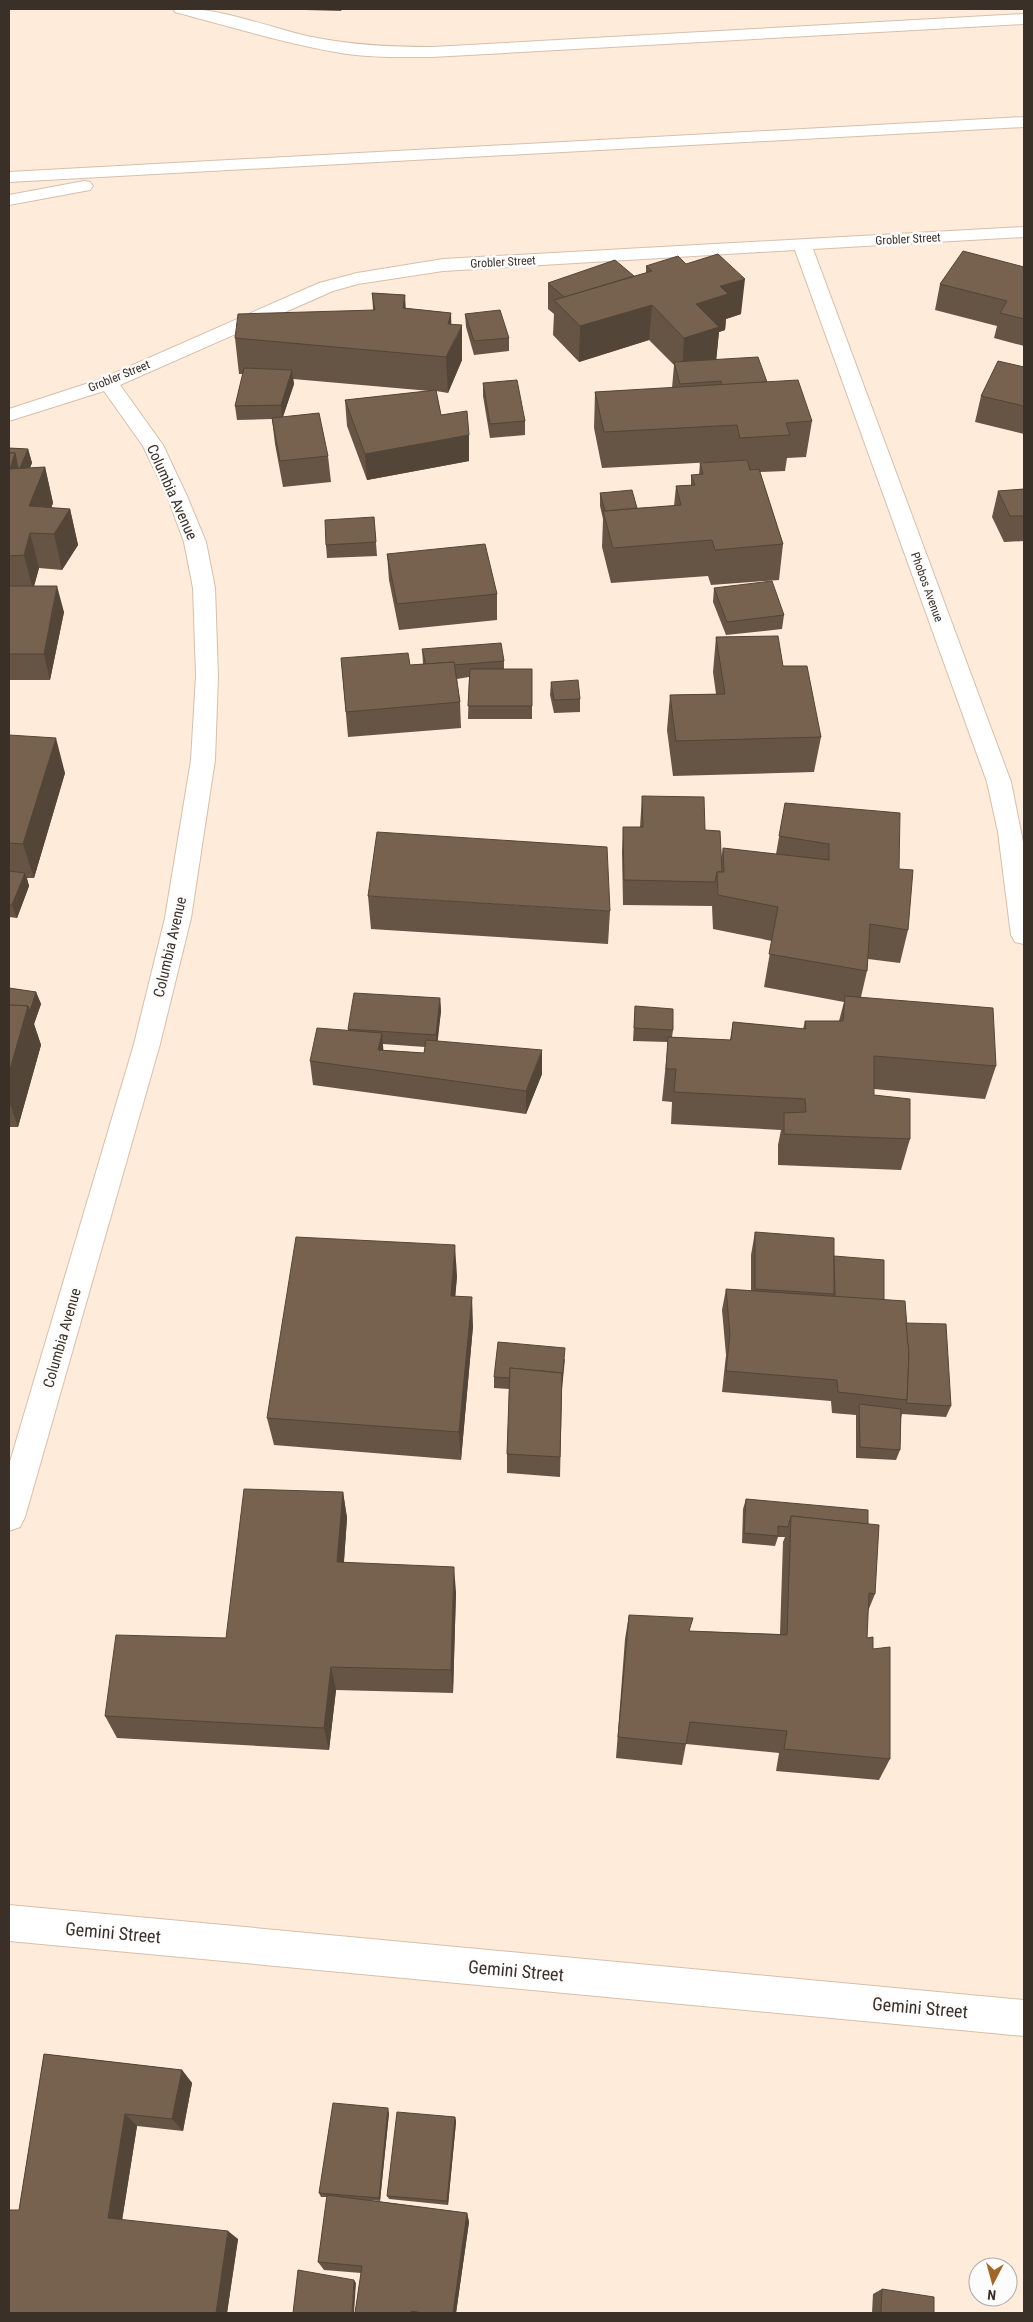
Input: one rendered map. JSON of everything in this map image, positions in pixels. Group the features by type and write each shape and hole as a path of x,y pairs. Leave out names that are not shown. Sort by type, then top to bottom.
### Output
{"street":[{"path":"181,9 223,18 308,41 349,49 387,52 432,52 1024,19"},
{"path":"9,177 1024,122"},
{"path":"9,200 62,192 154,169"},
{"name":"Grobler Street","path":"9,415 108,382 296,298 326,287 357,279 443,265 1024,232"},
{"name":"Phobos Avenue","path":"802,246 999,782 1010,832 1024,935"},
{"name":"Columbia Avenue","path":"9,1517 148,1044 178,918 203,760 207,676 204,588 195,542 177,496 153,445 108,382"},
{"name":"Gemini Street","path":"9,1923 1024,2018"}],"building":[{"path":"963,251 1024,267 1024,319 1000,313 1007,301 940,284"},
{"path":"718,254 745,279 720,286 728,294 696,304 719,327 684,338 652,305 580,326 554,300 652,271 646,266 678,256 686,264"},
{"path":"615,260 634,276 564,297 548,283"},
{"path":"372,293 405,295 403,308 451,313 448,324 462,325 446,357 235,338 238,314 375,310"},
{"path":"500,310 509,338 474,341 465,314"},
{"path":"758,357 767,382 722,385 721,381 680,384 674,362"},
{"path":"998,361 1024,367 1024,406 981,396"},
{"path":"244,368 292,370 281,405 235,406"},
{"path":"517,380 525,421 490,424 483,383"},
{"path":"798,380 812,421 786,423 790,435 740,438 737,425 604,432 595,392"},
{"path":"436,390 441,415 467,411 469,435 365,454 345,400"},
{"path":"319,413 328,456 280,461 272,418"},
{"path":"9,448 28,449 20,468 18,468 15,453 9,453"},
{"path":"9,453 15,453 10,469 45,467 29,506 70,509 54,534 30,533 24,555 9,556"},
{"path":"747,460 750,470 759,469 783,544 715,550 712,540 613,548 603,511 681,505 676,486 695,485 691,475 703,474 700,463"},
{"path":"1024,489 1024,516 1010,516 998,491"},
{"path":"632,490 637,508 605,511 600,493"},
{"path":"374,517 376,542 326,545 325,520"},
{"path":"485,544 497,594 397,604 387,554"},
{"path":"772,581 784,615 727,622 714,588"},
{"path":"9,586 57,586 44,654 9,654"},
{"path":"778,636 783,666 807,666 821,737 676,741 670,695 725,694 716,637"},
{"path":"501,643 504,661 454,665 454,662 426,664 422,649"},
{"path":"408,653 410,665 454,662 460,702 346,712 341,658"},
{"path":"470,669 532,669 532,706 468,706"},
{"path":"578,680 580,699 554,700 551,682"},
{"path":"9,735 56,738 23,844 9,843"},
{"path":"642,796 704,797 705,830 720,831 722,872 717,872 715,882 624,880 623,827 643,827"},
{"path":"785,803 900,813 899,869 913,870 908,930 870,924 867,971 769,954 778,907 718,895 717,872 724,872 723,848 829,860 829,844 779,836"},
{"path":"377,832 607,847 610,911 368,896"},
{"path":"9,871 25,873 12,905 9,905"},
{"path":"9,988 36,992 30,1011 28,1006 9,1005"},
{"path":"354,993 440,998 436,1035 348,1029"},
{"path":"845,996 993,1008 996,1066 874,1056 874,1095 910,1099 910,1139 784,1134 784,1113 806,1112 805,1099 674,1092 676,1069 666,1069 668,1037 731,1040 733,1022 806,1029 805,1021 843,1021"},
{"path":"9,1005 28,1006 9,1073"},
{"path":"635,1006 673,1009 673,1030 634,1028"},
{"path":"317,1028 382,1033 378,1050 424,1053 426,1040 542,1050 526,1091 310,1061"},
{"path":"755,1232 834,1238 834,1294 755,1289"},
{"path":"296,1237 455,1245 451,1296 472,1297 459,1432 267,1418"},
{"path":"834,1256 884,1260 884,1300 835,1297"},
{"path":"726,1289 905,1301 909,1354 907,1400 838,1392 837,1380 726,1371 730,1334"},
{"path":"906,1323 946,1324 951,1406 906,1403 909,1354"},
{"path":"498,1342 565,1348 562,1381 562,1373 510,1368 510,1378 494,1377"},
{"path":"510,1368 562,1373 560,1457 507,1454"},
{"path":"859,1404 901,1409 900,1450 860,1447"},
{"path":"244,1489 343,1492 337,1562 454,1567 451,1670 331,1667 324,1728 105,1716 116,1635 226,1638"},
{"path":"746,1499 868,1510 868,1524 791,1516 788,1527 778,1526 778,1536 744,1533"},
{"path":"791,1516 879,1525 875,1594 869,1593 867,1638 873,1637 873,1649 890,1647 890,1759 784,1749 787,1731 690,1722 686,1744 618,1737 629,1615 693,1618 689,1631 787,1635"},
{"path":"44,2054 182,2070 172,2119 125,2114 108,2218 228,2231 216,2313 9,2313 9,2210 19,2210"},
{"path":"333,2103 388,2108 379,2198 319,2193"},
{"path":"397,2112 455,2117 447,2201 387,2196"},
{"path":"327,2195 467,2213 453,2313 411,2311 411,2313 355,2313 362,2266 318,2262"},
{"path":"298,2270 354,2280 352,2313 293,2313"},
{"path":"882,2289 934,2297 934,2313 881,2313"}]}
